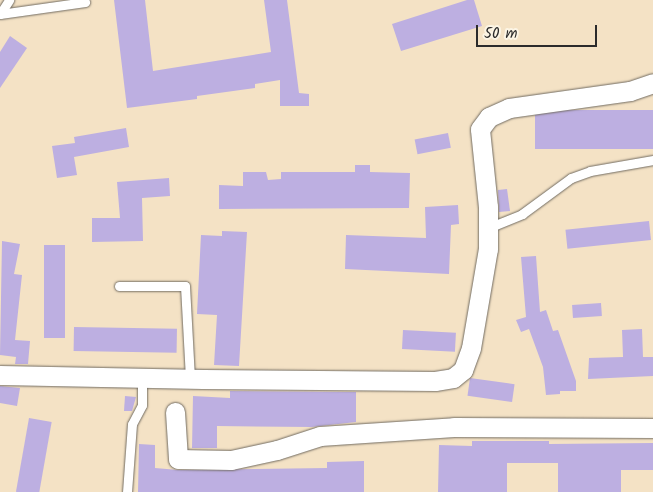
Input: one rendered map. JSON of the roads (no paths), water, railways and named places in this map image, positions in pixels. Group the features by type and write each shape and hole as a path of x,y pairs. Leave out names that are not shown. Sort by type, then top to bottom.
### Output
{"street":[{"path":"0,375 190,379 435,380 453,378 463,370 471,348 488,248 488,228 479,143 480,129 489,117 509,108 630,91 653,83"},
{"path":"175,412 178,459 231,460 277,450 320,436 454,427 653,428"}],"lane":[{"path":"9,0 0,14 85,2"},
{"path":"488,228 522,214 571,178 590,171 653,160"},
{"path":"119,286 186,286 190,379"},
{"path":"127,492 132,424 142,405 142,378"}]}
